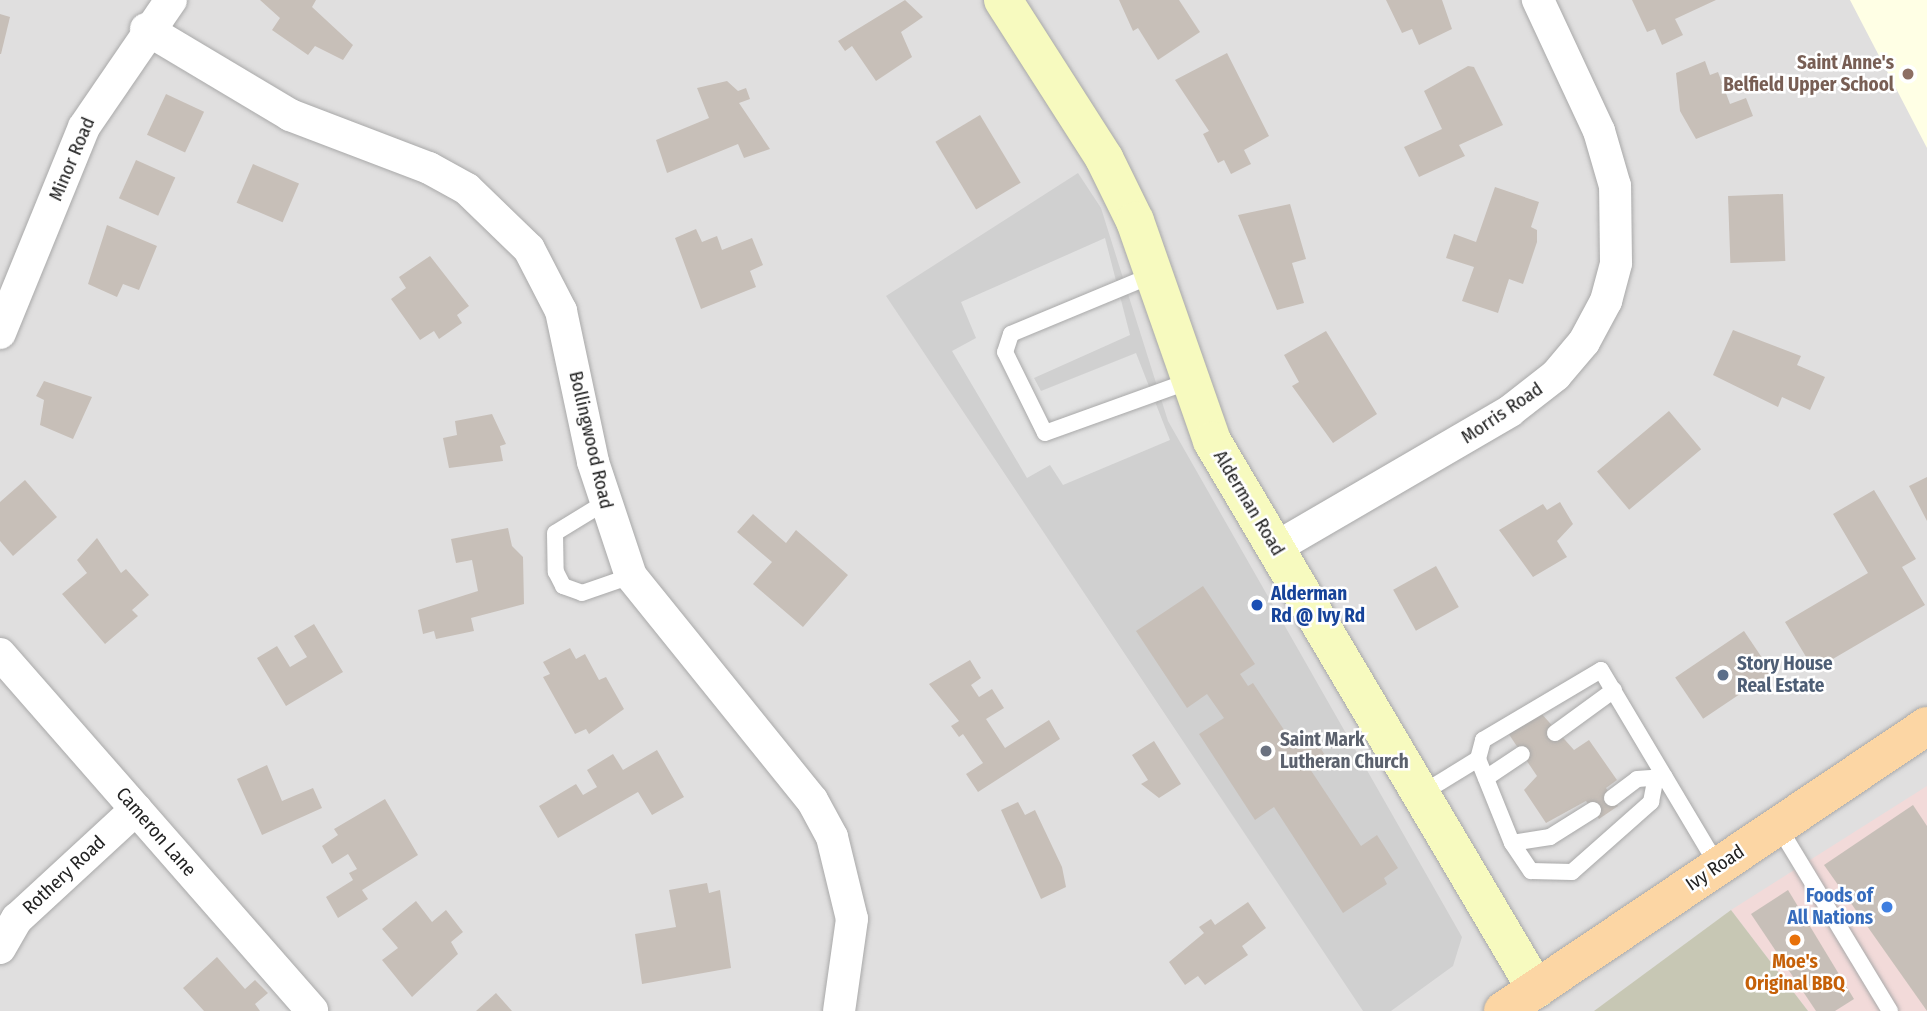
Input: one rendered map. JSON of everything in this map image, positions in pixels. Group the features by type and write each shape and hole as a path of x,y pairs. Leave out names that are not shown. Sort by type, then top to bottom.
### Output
{"main road":[{"name":"Alderman Road","path":"1003,0 1104,158 1155,274 1187,382 1212,440 1536,989"},
{"name":"Ivy Road","path":"1503,1011 1927,726"}],"street":[{"name":"Minor Road","path":"0,333 84,127 146,29 171,0"},
{"name":"Morris Road","path":"1275,548 1510,411 1570,358 1605,301 1619,225 1615,186 1598,131 1538,0"},
{"name":"Bollingwood Road","path":"146,29 289,115 429,168 500,216 529,249 561,312 604,503 631,576 812,800 832,837 852,919 839,1011"},
{"name":"Cameron Lane","path":"0,654 312,1011"},
{"name":"Rothery Road","path":"0,948 17,919 136,808"}],"lane":[{"path":"1155,274 1011,334 1005,352 1045,433 1187,382"},
{"path":"604,503 555,533 556,572 563,586 582,593 631,576"},
{"path":"1660,779 1651,802 1572,872 1531,871 1512,843 1478,759 1483,740 1601,670 1660,779 1718,866"},
{"path":"1555,733 1614,690"},
{"path":"1486,778 1522,754"},
{"path":"1421,794 1478,759"},
{"path":"1612,798 1637,779 1660,779"},
{"path":"1512,843 1550,837 1593,810"},
{"path":"1778,826 1890,1011"}],"shaded area":[{"path":"0,0 1927,0 1927,1011 0,1011"},
{"name":"Saint Anne's Belfield Upper School","path":"1850,0 1927,0 1927,148"},
{"path":"1078,173 1101,208 1168,421 1462,937 1453,966 1391,1011 1363,1011 886,296"},
{"path":"1105,238 1130,335 1034,378 1041,391 1136,353 1170,440 1063,485 1050,465 1027,478 952,351 976,338 961,302"},
{"path":"1927,786 1927,1011 1808,1011 1731,910"},
{"path":"1731,910 1808,1011 1594,1011"}],"building":[{"path":"260,0 316,0 312,7 353,45 343,60 315,46 308,55 272,30 280,18"},
{"path":"905,0 923,17 901,32 912,57 876,81 852,46 845,51 838,41"},
{"path":"1119,0 1179,0 1200,32 1158,60 1138,28 1133,31"},
{"path":"1386,0 1442,0 1452,29 1419,45 1412,29 1402,33"},
{"path":"1632,0 1716,0 1675,19 1683,35 1662,45 1655,29 1647,32"},
{"path":"0,14 10,17 1,54 0,54"},
{"path":"1227,53 1269,136 1244,150 1251,164 1231,174 1224,160 1218,163 1203,134 1209,131 1175,80"},
{"path":"1705,61 1710,75 1718,72 1730,104 1746,98 1753,116 1696,139 1680,111 1676,73"},
{"path":"1468,66 1474,67 1503,125 1459,145 1465,156 1419,177 1404,147 1442,129 1424,91"},
{"path":"727,81 738,91 746,88 750,99 739,103 770,149 744,158 738,144 667,173 656,140 709,118 697,88"},
{"path":"166,94 204,112 185,153 147,135"},
{"path":"980,115 1021,183 976,209 935,142"},
{"path":"136,160 175,177 158,216 119,198"},
{"path":"253,164 299,184 283,222 237,203"},
{"path":"1495,187 1539,202 1531,227 1537,230 1537,242 1523,284 1509,279 1498,313 1462,301 1474,267 1446,258 1454,234 1476,242"},
{"path":"1783,194 1785,261 1730,263 1728,196"},
{"path":"1290,204 1306,259 1292,263 1304,303 1277,310 1238,215"},
{"path":"107,225 157,246 139,290 123,284 117,297 88,284"},
{"path":"696,229 702,242 717,236 722,250 752,238 763,265 750,271 756,287 701,309 675,238"},
{"path":"430,256 469,306 457,315 462,323 439,339 434,331 420,340 391,299 406,288 399,277"},
{"path":"1733,330 1801,356 1797,365 1825,377 1810,410 1782,397 1778,407 1713,375"},
{"path":"1326,331 1377,414 1333,443 1292,386 1299,382 1284,355"},
{"path":"44,381 92,397 73,439 40,425 44,400 36,396"},
{"path":"1669,411 1701,449 1629,510 1597,471"},
{"path":"492,414 506,444 500,446 503,461 449,468 443,438 457,435 455,421"},
{"path":"1927,477 1927,521 1909,486"},
{"path":"25,480 57,517 13,556 0,541 0,502"},
{"path":"1874,490 1916,559 1902,567 1925,605 1814,670 1785,622 1868,573 1833,514"},
{"path":"1560,502 1573,524 1557,541 1567,557 1533,577 1499,530 1543,504 1547,510"},
{"path":"753,514 786,543 796,530 848,575 803,627 753,584 772,562 737,532"},
{"path":"508,528 512,546 523,557 524,604 471,618 474,631 436,639 434,631 423,634 418,610 478,591 472,560 456,563 451,539"},
{"path":"97,538 121,573 126,569 149,595 132,610 138,616 105,644 62,594 87,573 77,560"},
{"path":"1436,566 1459,607 1416,631 1393,590"},
{"name":"Saint Mark Lutheran Church","path":"1203,586 1255,664 1240,674 1248,686 1253,683 1296,748 1313,737 1325,755 1308,766 1361,846 1377,835 1398,868 1384,878 1387,884 1343,913 1274,807 1255,820 1199,734 1224,718 1207,694 1187,708 1136,631"},
{"path":"314,624 343,672 286,706 257,658 277,646 290,667 307,657 294,636"},
{"name":"Story House Real Estate","path":"1744,631 1772,672 1703,719 1675,677"},
{"path":"570,648 576,659 585,654 599,680 606,677 624,709 589,734 586,729 575,734 543,677 550,674 543,662"},
{"path":"970,660 981,678 971,685 979,697 992,689 1004,708 986,719 1005,748 1049,720 1060,739 978,792 966,774 983,763 963,734 959,737 951,726 959,721 929,684"},
{"path":"1540,712 1574,750 1589,740 1617,780 1606,788 1618,806 1599,819 1586,801 1546,823 1524,790 1537,776 1508,733"},
{"path":"1154,741 1181,784 1159,798 1141,784 1148,780 1132,755"},
{"path":"657,750 684,797 652,815 638,792 558,838 539,806 576,784 583,795 597,787 587,770 613,754 623,770"},
{"path":"267,765 282,801 313,788 322,808 262,835 237,779"},
{"path":"385,799 418,855 362,890 368,899 338,918 326,897 353,880 349,873 357,869 348,854 332,864 322,846 338,835 334,829"},
{"path":"1018,802 1025,815 1035,810 1062,867 1066,887 1041,899 1001,810"},
{"path":"1913,805 1927,826 1927,1011 1824,865"},
{"path":"707,883 709,893 720,890 731,968 642,984 635,934 676,927 669,890"},
{"name":"Moe's Original BBQ","path":"1788,890 1854,999 1835,1011 1816,1011 1751,914"},
{"path":"416,901 432,922 446,910 463,932 451,942 458,954 412,997 382,960 398,948 382,929"},
{"path":"1248,902 1266,928 1242,946 1248,955 1205,985 1198,976 1185,985 1169,962 1204,933 1199,927 1211,919 1215,925"},
{"path":"217,957 245,989 255,980 268,993 255,1004 260,1011 204,1011 183,988"},
{"path":"496,993 512,1011 476,1011"}],"place":[{"name":"Saint Anne's Belfield Upper School","path":"1908,74"},
{"name":"Alderman Rd @ Ivy Rd","path":"1257,605"},
{"name":"Story House Real Estate","path":"1723,675"},
{"name":"Saint Mark Lutheran Church","path":"1266,751"},
{"name":"Foods of All Nations","path":"1887,907"},
{"name":"Moe's Original BBQ","path":"1795,940"}]}
